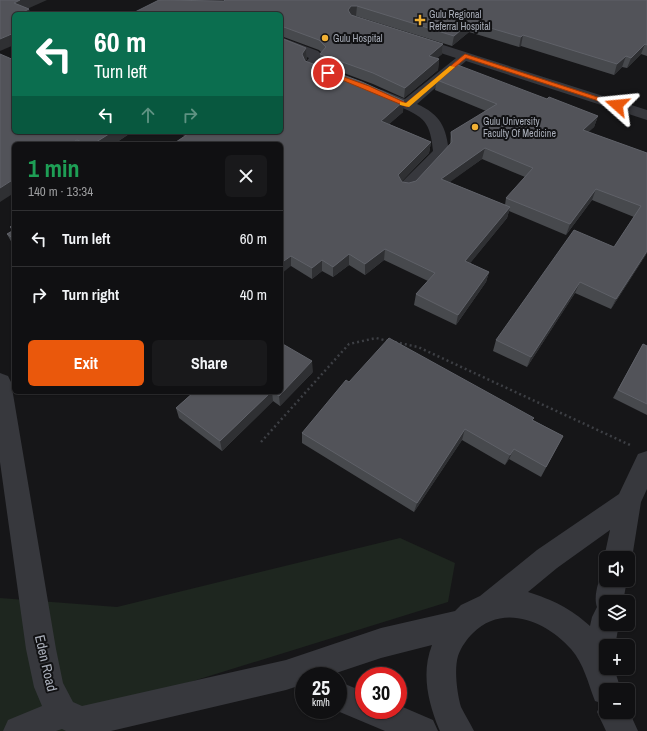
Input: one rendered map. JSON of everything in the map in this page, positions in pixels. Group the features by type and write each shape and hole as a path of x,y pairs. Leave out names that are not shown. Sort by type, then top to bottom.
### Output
{"street":[{"path":"400,35 647,115"},
{"path":"283,42 317,57 311,64 311,68 347,80"},
{"path":"407,106 465,56"},
{"path":"367,88 429,117 439,135 441,152 407,188"},
{"name":"Eden Road","path":"0,382 41,649 49,687 62,713"},
{"path":"619,551 628,502 640,454"},
{"path":"458,731 452,721 441,685 444,650 459,624 473,612 490,604 547,559 628,502"},
{"path":"490,604 514,602 538,608 561,620 581,639 597,662 604,683"},
{"path":"324,667 382,643 459,624"},
{"path":"597,662 603,631"},
{"path":"19,731 62,713 82,722 295,679"},
{"path":"393,719 422,731"},
{"path":"606,731 607,719"},
{"path":"616,719 622,731"}],"path":[{"path":"261,442 349,344 376,338 418,347 640,454"}],"shaded area":[{"path":"400,538 455,563 448,602 132,700 95,731 0,731 0,598 117,607"}],"building":[{"path":"0,0 20,0 14,3 29,9 23,12 12,12 12,34 0,39"},
{"path":"159,0 647,0 647,45 645,44 631,58 626,56 617,64 523,35 521,37 470,22 454,36 357,6 351,6 348,10 351,15 443,44 429,56 439,59 405,88 373,73 320,54 326,47 319,40 283,27 283,12 135,12"},
{"path":"283,39 306,48 302,54 305,61 362,82 404,101 381,121 431,142 398,175 402,182 409,183 416,181 452,142 451,132 497,104 437,80 455,64 547,99 549,97 598,116 583,130 647,153 647,251 616,299 580,282 531,357 496,340 574,230 614,247 641,206 596,189 570,224 506,198 533,168 485,148 441,179 510,207 465,261 489,272 458,315 416,294 435,273 385,249 365,264 349,254 333,267 322,260 312,268 291,256 283,262 283,142 176,142 188,134 283,134"},
{"path":"0,54 12,59 12,134 109,134 96,142 82,142 77,140 74,142 12,142 12,180 0,188"},
{"path":"12,231 12,238 7,234"},
{"path":"389,338 534,418 532,420 563,436 546,467 514,449 510,455 465,429 417,503 302,433 346,380 349,382"},
{"path":"283,344 312,361 283,392"},
{"path":"643,344 647,346 647,404 618,390"},
{"path":"192,394 269,394 220,441 176,408"}],"slow traffic":[{"path":"402,104 407,106 452,67"}],"place":[{"name":"Gulu Regional Referral Hospital","path":"420,20"},
{"name":"Gulu Hospital","path":"325,38"},
{"name":"Gulu University Faculty Of Medicine","path":"475,127"}],"route":[{"path":"328,73 407,106 465,56 617,105"}]}
